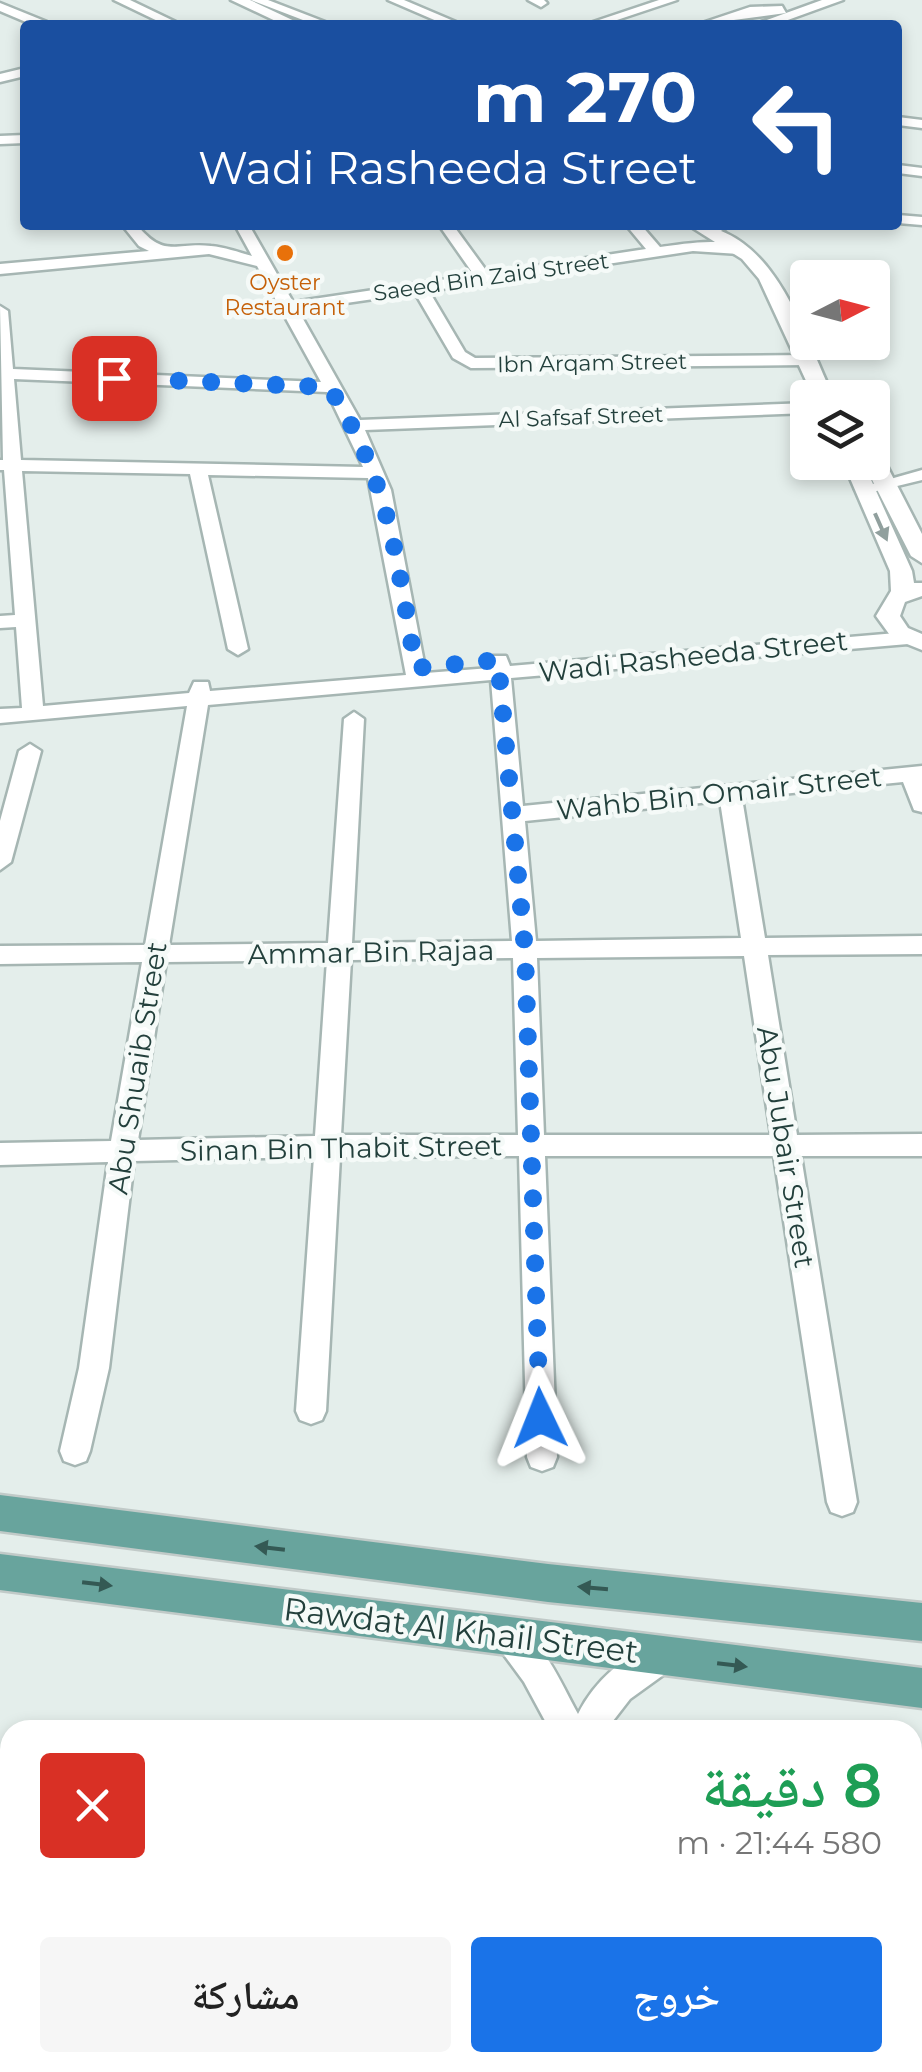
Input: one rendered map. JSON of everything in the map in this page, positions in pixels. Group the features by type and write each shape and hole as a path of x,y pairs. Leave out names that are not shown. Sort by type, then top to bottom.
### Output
{"main road":[{"name":"Rawdat Al Khail Street","path":"0,1513 528,1581 922,1622"},
{"name":"Rawdat Al Khail Street","path":"0,1572 922,1688"}],"street":[{"path":"120,0 165,20"},
{"path":"257,0 313,20"},
{"path":"394,0 445,20"},
{"path":"606,20 671,0"},
{"path":"751,20 811,0"},
{"path":"776,20 836,0"},
{"path":"234,4 258,20"},
{"path":"234,4 281,20"},
{"path":"0,7 31,20"},
{"path":"718,20 744,12 782,10"},
{"path":"103,260 120,248 129,230"},
{"path":"134,230 167,254"},
{"path":"209,250 231,240 239,230"},
{"path":"244,230 329,387 354,425 375,473 388,510 416,675"},
{"path":"450,230 484,278"},
{"path":"637,230 657,252"},
{"path":"693,247 708,230"},
{"path":"715,230 767,278 790,316"},
{"path":"717,230 754,248 775,269 790,295"},
{"name":"Saeed Bin Zaid Street","path":"289,308 693,247 739,250"},
{"path":"0,269 209,250 260,262"},
{"name":"Ibn Arqam Street","path":"420,288 459,355 471,363 790,352"},
{"path":"0,311 6,374 7,465 21,542 33,706"},
{"path":"6,374 329,387"},
{"name":"Al Safsaf Street","path":"354,425 790,409"},
{"path":"7,465 375,473"},
{"path":"198,470 238,648"},
{"path":"875,487 922,475"},
{"path":"869,480 922,556"},
{"path":"874,480 901,571 912,591 890,604 888,616 915,640"},
{"path":"0,544 21,542"},
{"name":"Wadi Rasheeda Street","path":"0,702 33,706 500,667 806,632 888,616"},
{"path":"0,622 25,620"},
{"name":"Wadi Rasheeda Street","path":"500,667 915,640"},
{"path":"500,667 516,814 525,950 542,1457"},
{"name":"Abu Shuaib Street","path":"76,1451 94,1368 122,1154 199,693"},
{"name":"Wadi Rasheeda Street","path":"0,716 33,706"},
{"path":"311,1411 354,719"},
{"path":"0,862 30,751"},
{"path":"917,773 922,805"},
{"name":"Wahb Bin Omair Street","path":"516,814 917,773"},
{"name":"Abu Jubair Street","path":"730,793 842,1502"},
{"name":"Ammar Bin Rajaa","path":"0,955 922,944"},
{"name":"Sinan Bin Thabit Street","path":"0,1154 329,1146 922,1145"},
{"path":"506,1636 536,1670 563,1720"},
{"path":"594,1720 610,1695 633,1672 661,1656"}],"place":[{"name":"Oyster Restaurant","path":"285,253"}],"route":[{"path":"114,378 329,387 354,425 382,490 416,668 498,660 516,814 525,950 540,1418"}]}
